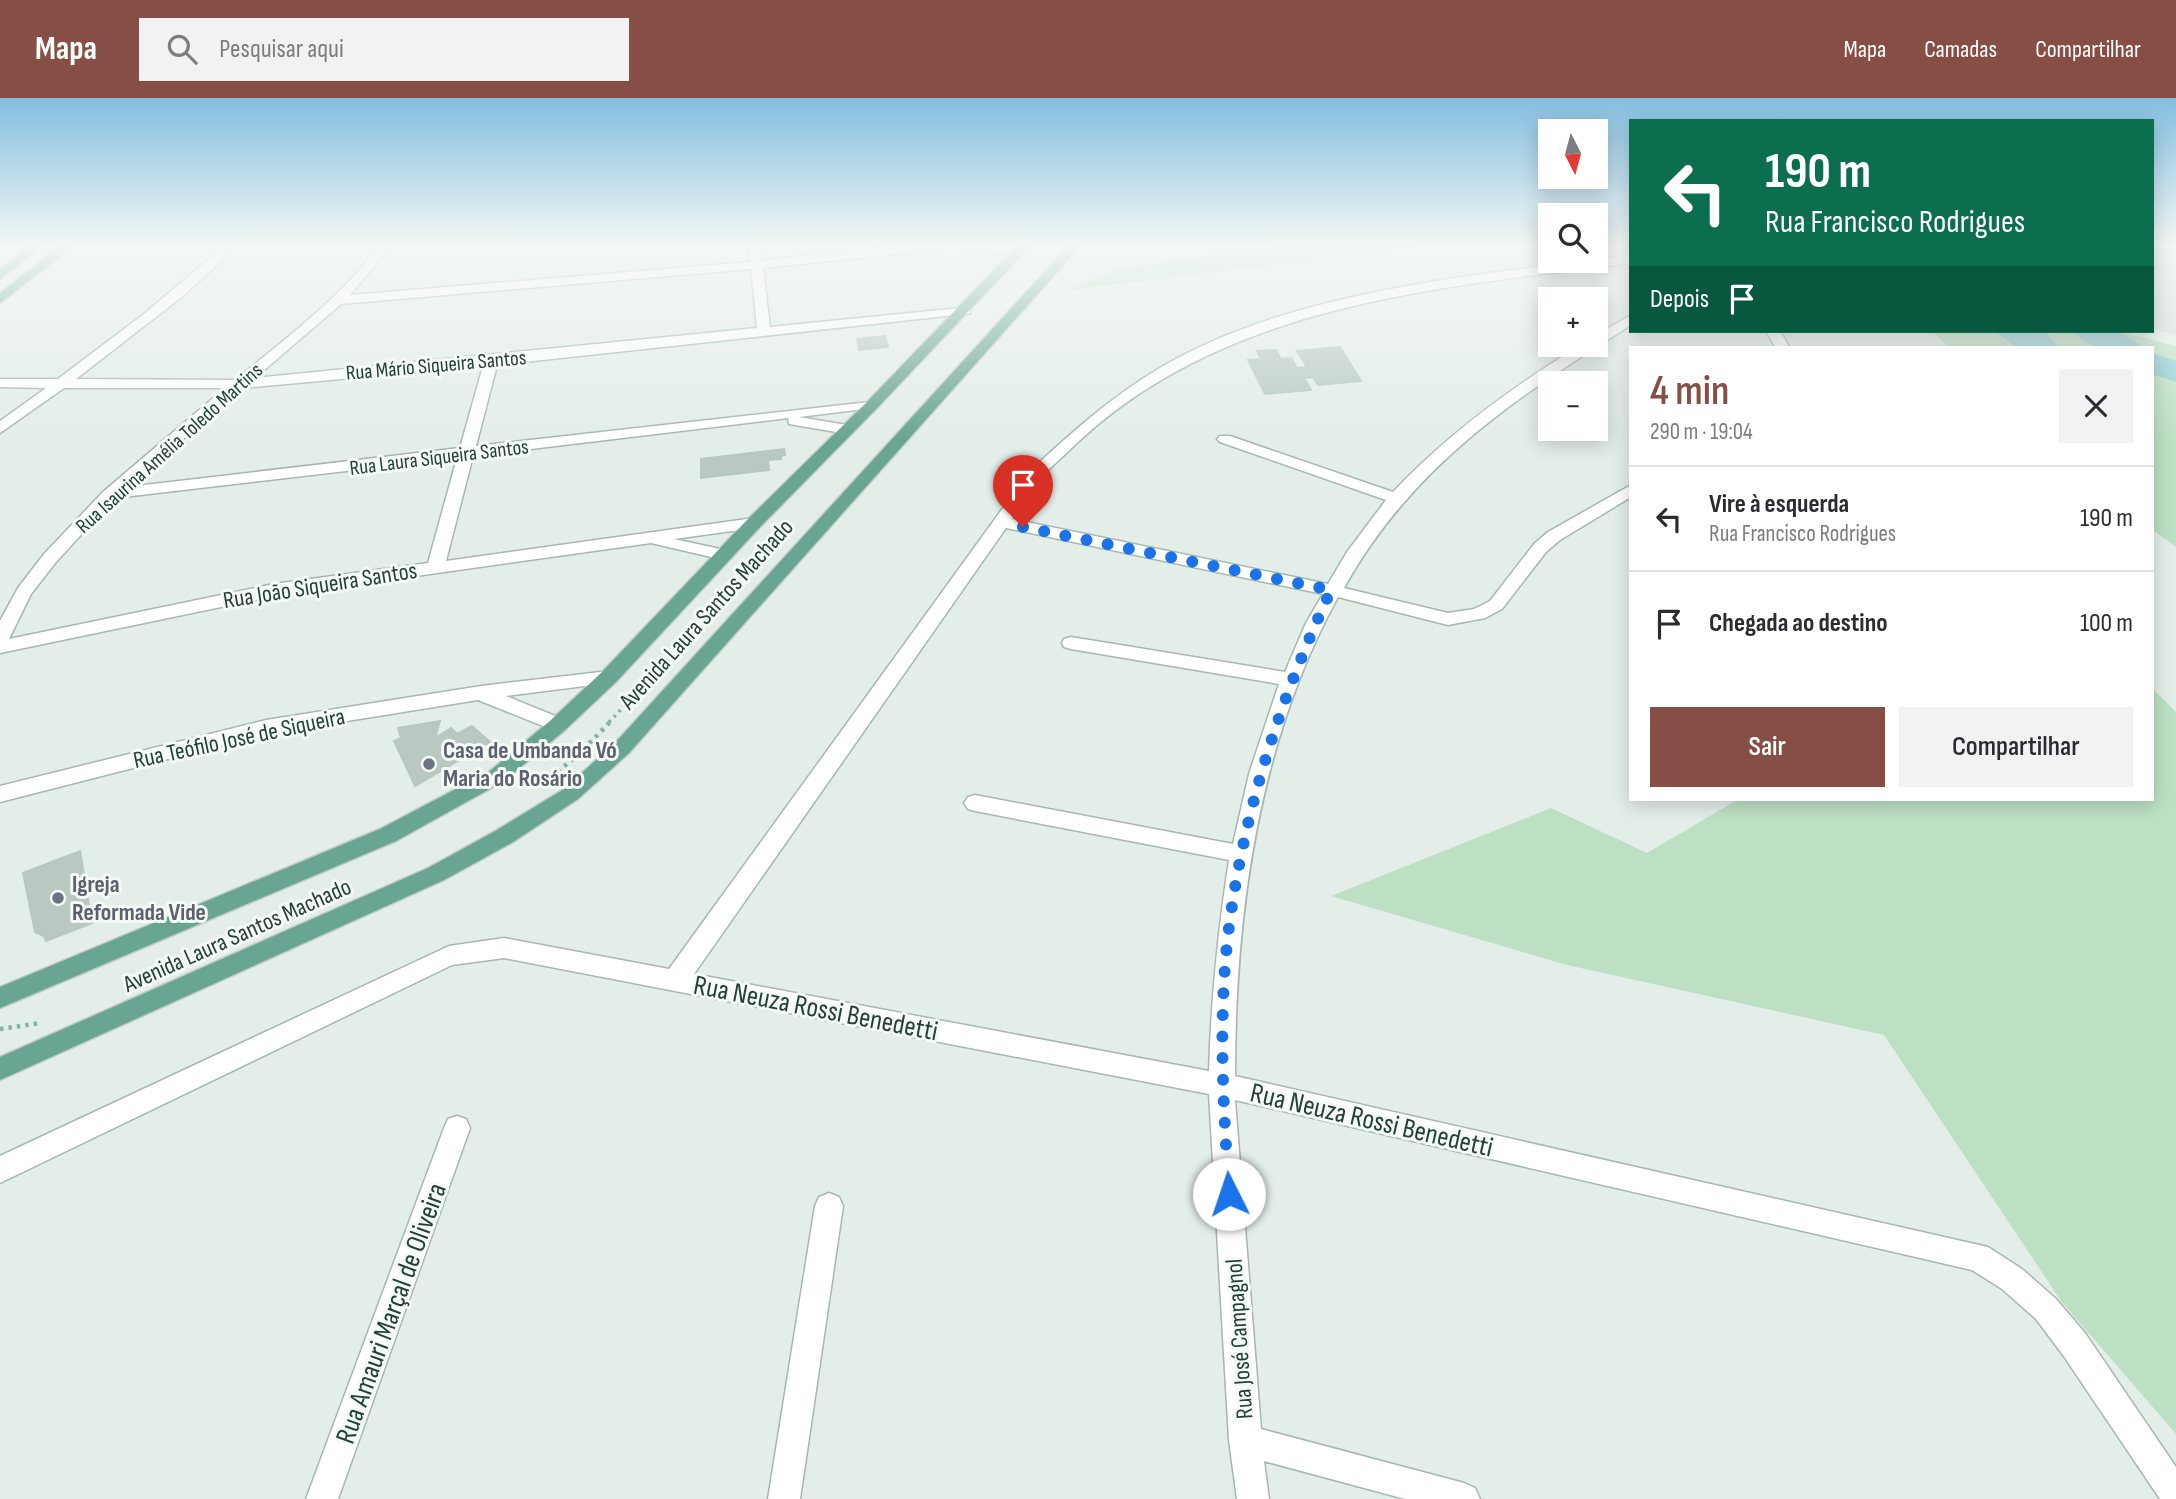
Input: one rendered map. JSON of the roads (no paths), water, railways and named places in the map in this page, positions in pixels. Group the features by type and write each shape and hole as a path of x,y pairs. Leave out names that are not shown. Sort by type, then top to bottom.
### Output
{"main road":[{"name":"Avenida Laura Santos Machado","path":"0,1069 436,874 505,836 571,794 622,748 1017,309"},
{"name":"Avenida Laura Santos Machado","path":"0,998 388,835 498,776 609,677 754,523 965,310"}],"street":[{"path":"0,428 157,309"},
{"name":"Rua Isaurina Amélia Toledo Martins","path":"0,639 23,594 70,535 111,494 326,309"},
{"path":"761,309 764,331"},
{"path":"675,980 1035,475 1070,438 1102,411 1153,377 1228,340 1318,309"},
{"name":"Rua Mário Siqueira Santos","path":"0,383 239,384 491,361 965,310"},
{"path":"1608,333 1629,320"},
{"name":"Rua Mário Siqueira Santos","path":"871,322 945,331"},
{"name":"Rua José Campagnol","path":"1253,1499 1245,1440 1222,1085 1223,1013 1230,915 1242,854 1269,748 1291,680 1331,590 1396,498 1482,415 1571,357"},
{"path":"436,566 491,361"},
{"name":"Rua Laura Siqueira Santos","path":"111,494 873,404"},
{"name":"Rua Laura Siqueira Santos","path":"767,417 848,429"},
{"path":"1225,439 1396,498"},
{"path":"1001,522 1331,590 1448,619 1479,614 1496,605 1540,548 1554,536 1629,492"},
{"name":"Rua João Siqueira Santos","path":"0,647 274,590 754,523"},
{"name":"Rua João Siqueira Santos","path":"643,538 724,555"},
{"path":"1071,643 1291,680"},
{"name":"Rua Teófilo José de Siqueira","path":"0,794 266,727 481,693 609,677"},
{"path":"481,693 558,725"},
{"path":"975,803 1242,854"},
{"name":"Rua Neuza Rossi Benedetti","path":"0,1170 449,956 504,948 1222,1085 1978,1257 2012,1279 2046,1309 2074,1345 2176,1494"},
{"name":"Rua Amauri Marçal de Oliveira","path":"322,1499 457,1128"},
{"path":"784,1499 829,1206"},
{"path":"1245,1440 1464,1499"}],"water":[{"path":"1997,333 2045,333 2059,346 2014,346"}],"waterway":[{"path":"2093,333 2121,346"},
{"path":"2154,363 2176,372"}],"place":[{"name":"Casa de Umbanda Vó Maria do Rosário","path":"429,764"},
{"name":"Igreja Reformada Vide","path":"58,898"}]}
